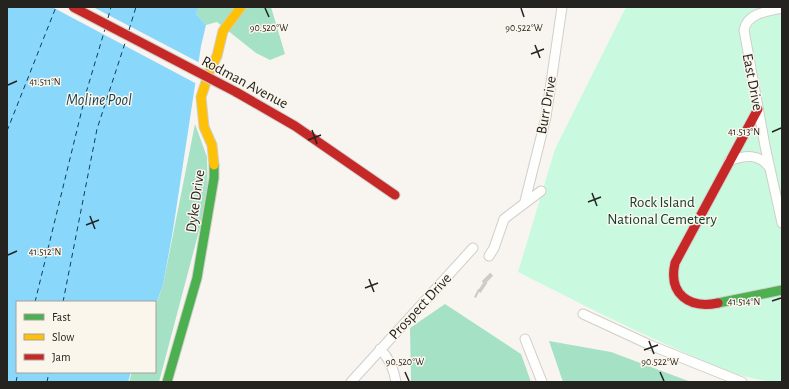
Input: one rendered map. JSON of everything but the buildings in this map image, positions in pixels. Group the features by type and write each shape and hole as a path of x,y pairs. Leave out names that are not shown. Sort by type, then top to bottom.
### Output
{"street":[{"name":"Rodman Avenue","path":"73,7 236,92 295,126 395,195"},
{"name":"Dyke Drive","path":"168,382 196,278 214,178 214,154 212,145 204,127 201,97 210,70 217,56 223,32 241,7"},
{"name":"Burr Drive","path":"525,201 546,116 562,7"},
{"name":"East Drive","path":"782,8 755,15 744,26 758,109 782,223"},
{"path":"758,109 675,263 673,278 679,293 683,298 696,304 707,304 782,290"},
{"path":"729,161 743,155 752,156 764,160 771,169"},
{"path":"489,256 494,248 504,219 525,201 541,191"},
{"name":"Prospect Drive","path":"351,382 473,248"},
{"path":"583,314 650,345 742,382"},
{"path":"525,339 542,382"},
{"path":"380,349 389,361 396,382"}],"green space":[{"path":"199,7 271,7 285,54 270,60 256,53 217,22 206,25 196,14"},
{"name":"Rock Island National Cemetery","path":"628,7 782,7 782,382 743,376 718,367 660,342 518,272 555,149 625,9"},
{"path":"195,124 207,157 208,197 159,382 129,382 132,373 156,373 156,305 163,285"},
{"path":"445,304 521,354 531,382 411,382 410,328"},
{"path":"549,341 611,352 691,382 563,382"}],"water":[{"name":"Moline Pool","path":"7,7 199,7 196,14 206,25 201,46 173,230 163,285 156,304 156,301 16,301 16,373 131,373 128,382 7,382"}],"pier":[{"path":"52,7 93,7 200,63 197,84"}],"ferry route":[{"path":"7,131 56,7"},
{"path":"108,18 111,7"},
{"path":"129,30 136,7"},
{"path":"35,301 86,93 105,29"},
{"path":"63,301 97,129 126,40"},
{"path":"16,382 18,373"},
{"path":"47,382 49,373"}],"tunnel":[{"path":"486,277 489,280"}],"traffic: fast":[{"path":"167,382 197,278 214,178 214,165"},
{"path":"718,303 782,290"}],"traffic: slow":[{"path":"214,165 212,145 204,127 201,97 210,70 217,56 223,31 241,7"}],"traffic: jam":[{"path":"73,7 236,92"},
{"path":"236,92 295,126 395,195"},
{"path":"718,303 698,304 683,297 678,291 675,283 675,263 758,109"}]}
